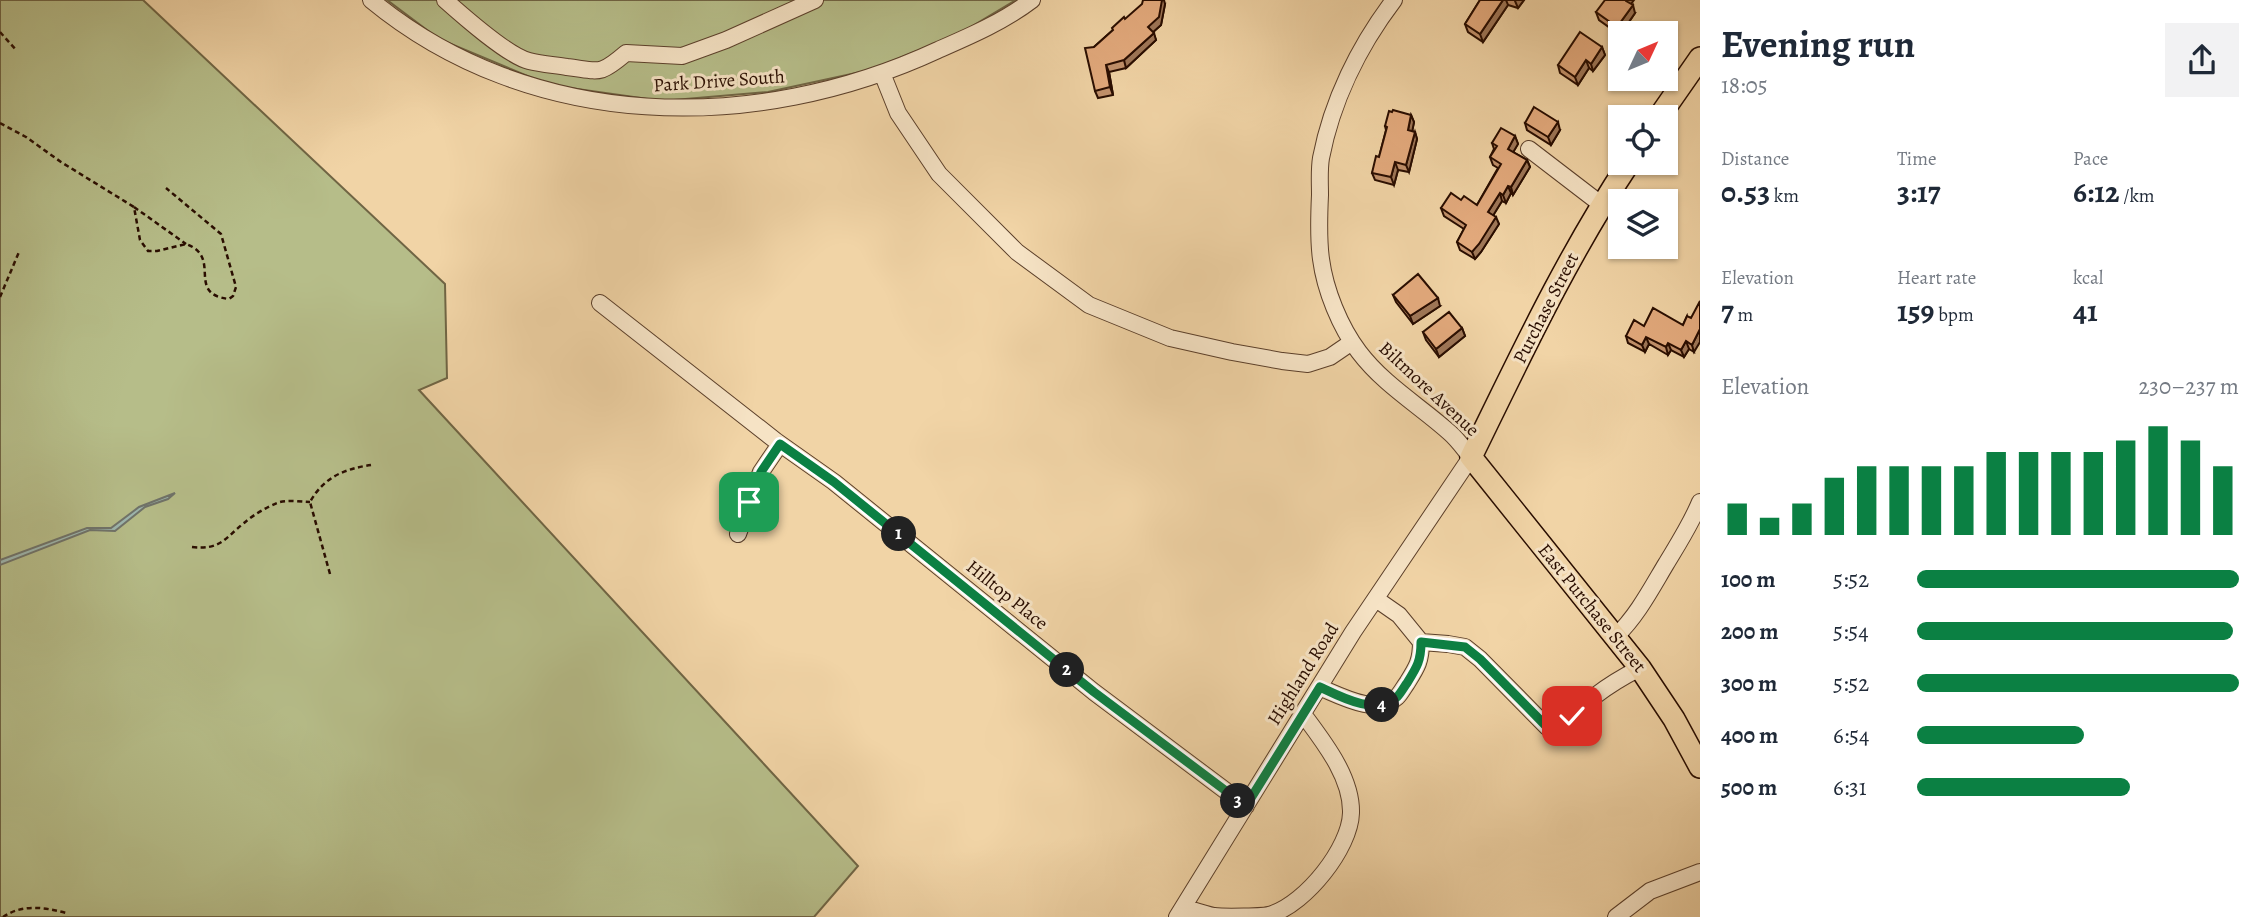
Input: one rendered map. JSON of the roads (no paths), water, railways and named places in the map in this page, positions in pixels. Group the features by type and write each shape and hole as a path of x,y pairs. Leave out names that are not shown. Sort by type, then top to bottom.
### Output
{"main road":[{"path":"1667,105 1700,58"},
{"name":"Purchase Street","path":"1471,457 1542,312 1621,175"},
{"name":"East Purchase Street","path":"1471,457 1640,667 1674,719 1700,767"}],"street":[{"name":"Park Drive South","path":"371,0 433,44 483,69 583,99 634,107 685,108 801,96 883,73 914,62 987,28 1032,0"},
{"path":"445,0 513,54 527,61 597,72 609,67 626,53 682,56 726,40 815,0"},
{"name":"Biltmore Avenue","path":"1394,0 1377,23 1346,80 1332,114 1320,160 1321,261 1332,299 1352,342 1380,375 1452,434 1471,457"},
{"path":"883,73 898,113 939,174 1017,252 1089,305 1170,338 1282,361 1308,364 1330,357 1352,342"},
{"path":"1530,149 1602,205"},
{"name":"Hilltop Place","path":"600,303 778,442 834,482 1094,692 1246,806"},
{"path":"738,534 761,472 778,442"},
{"name":"Highland Road","path":"1180,912 1376,598 1471,457"},
{"path":"1616,636 1629,624 1655,583 1693,519 1700,502"},
{"path":"1320,687 1351,701 1382,705 1397,697 1409,679 1421,659 1421,642 1399,615 1376,598"},
{"path":"1421,642 1465,647 1547,727 1558,732 1607,685 1640,667"},
{"path":"1180,912 1214,916 1271,915 1302,897 1343,843 1351,813 1347,785 1322,739 1303,714"},
{"path":"1616,917 1650,891 1700,872"}],"water":[{"path":"175,493 168,499 145,507 115,531 90,530 0,565 0,560 87,528 111,528 139,507"}]}
